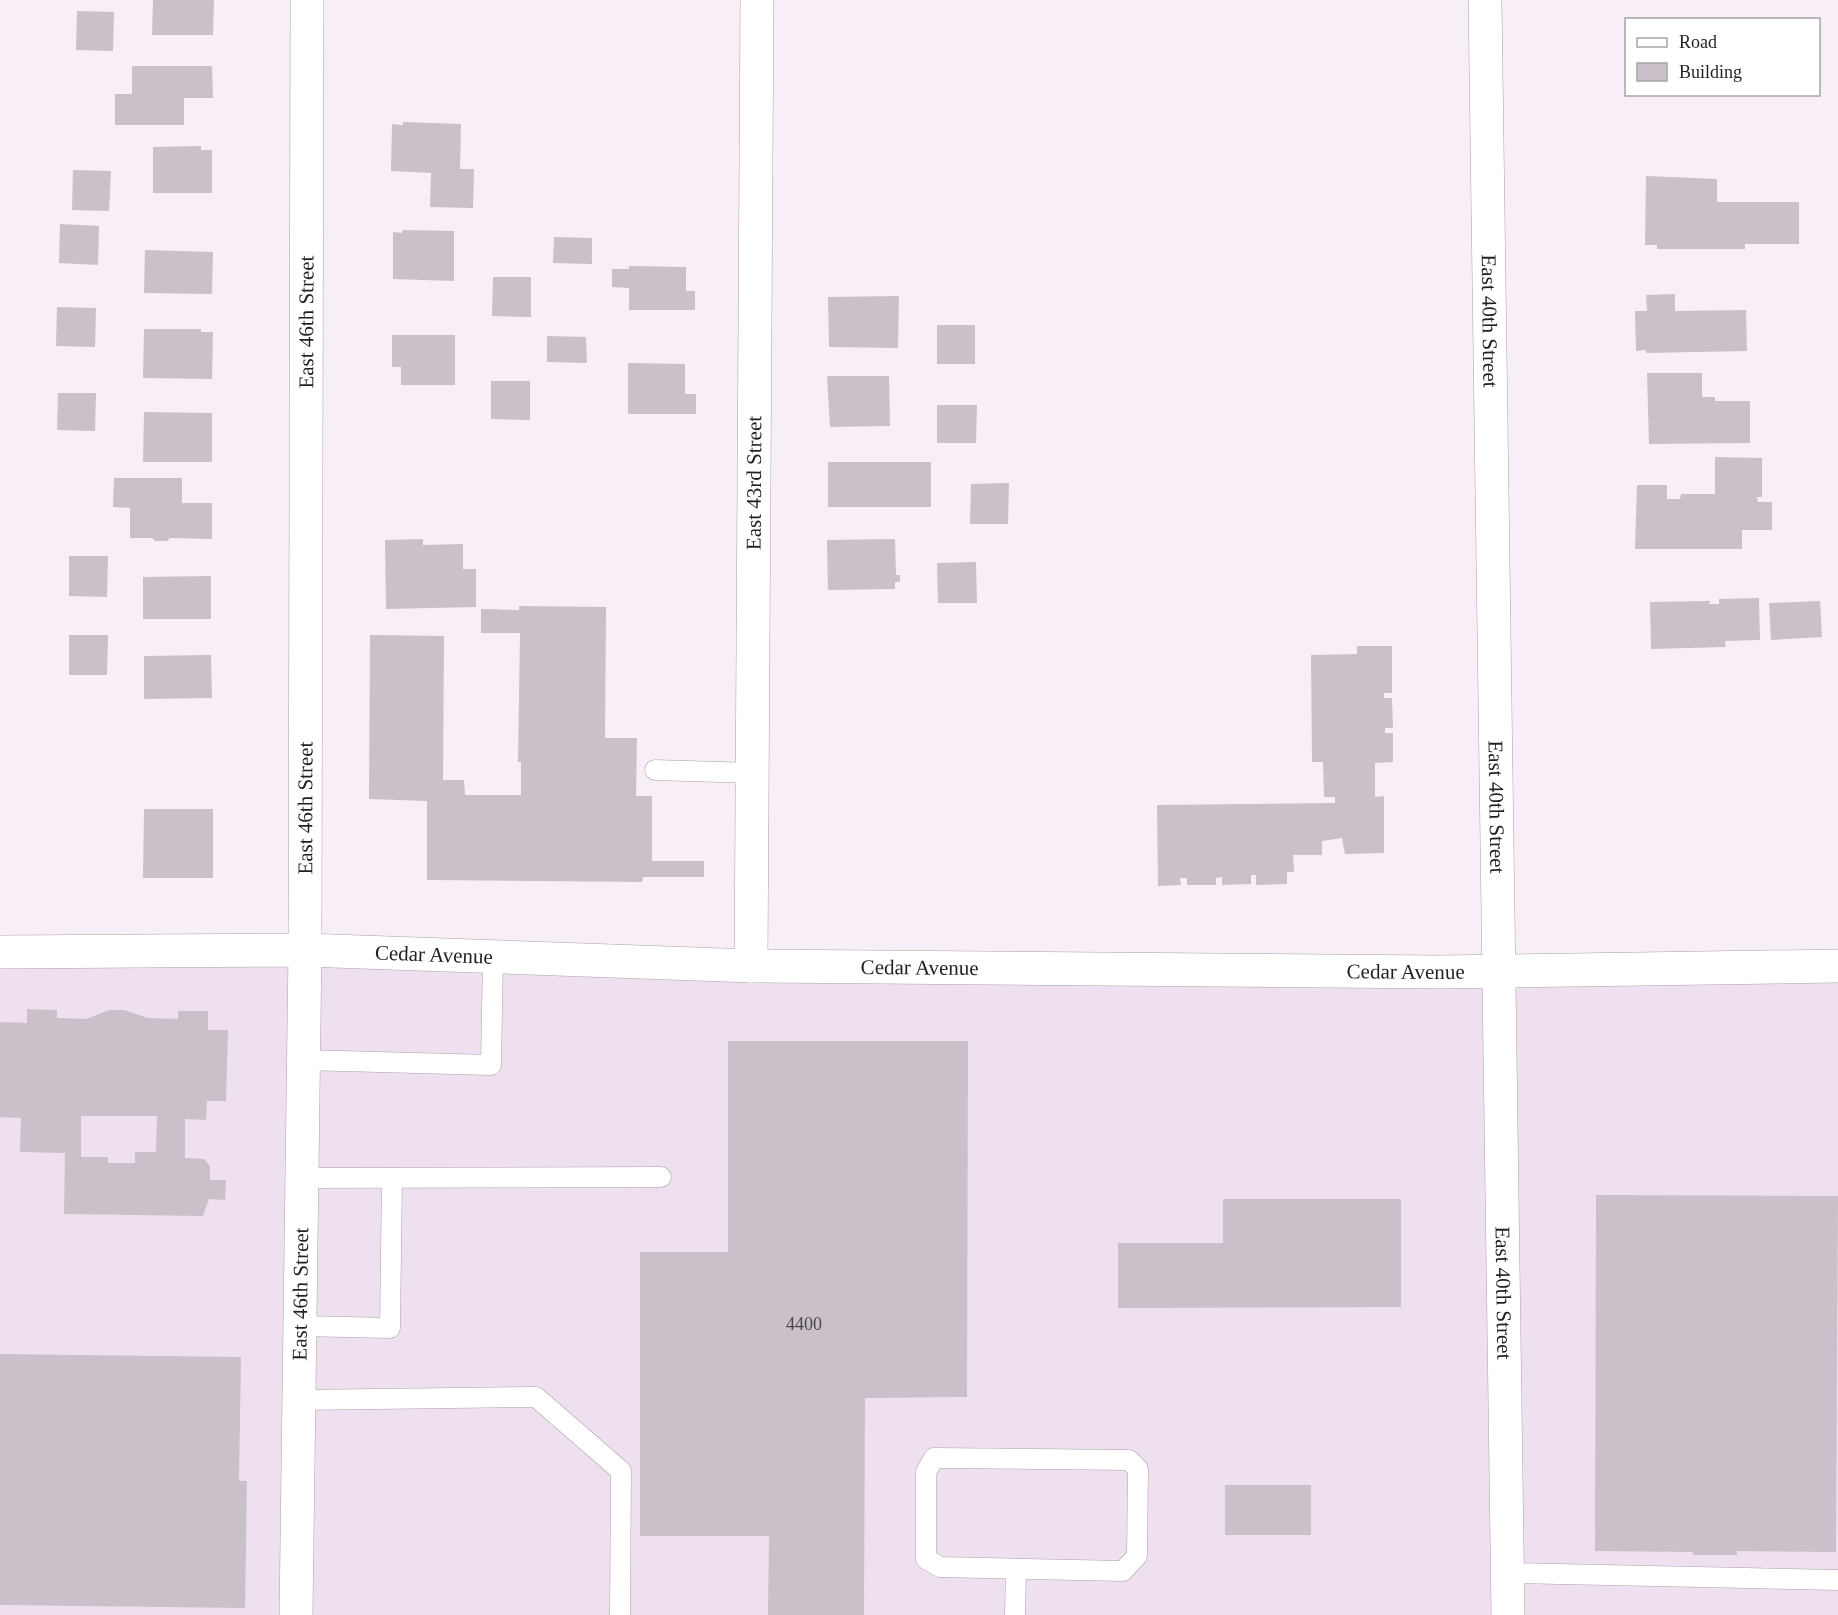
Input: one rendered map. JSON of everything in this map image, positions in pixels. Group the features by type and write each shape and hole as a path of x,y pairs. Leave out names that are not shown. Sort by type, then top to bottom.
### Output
{"street":[{"name":"East 46th Street","path":"296,1615 305,950 307,0"},
{"name":"East 43rd Street","path":"752,966 757,0"},
{"name":"East 40th Street","path":"1485,0 1508,1615"},
{"name":"Cedar Avenue","path":"0,952 305,950 752,966 1499,972 1838,966"}],"lane":[{"path":"655,770 753,773"},
{"path":"303,1059 491,1065 494,957"},
{"path":"302,1178 661,1177"},
{"path":"300,1326 390,1328 392,1178"},
{"path":"298,1400 536,1397 621,1471 620,1615"},
{"path":"934,1458 1129,1460 1138,1469 1137,1556 1123,1571 1016,1570 940,1567 926,1559 926,1472 934,1458"},
{"path":"1015,1615 1016,1570"},
{"path":"1507,1573 1838,1580"}],"shaded area":[{"path":"0,952 1838,966 1838,1615 0,1615"}],"building":[{"path":"153,0 214,0 213,35 152,35"},
{"path":"77,11 114,12 113,51 76,50"},
{"path":"132,66 212,66 213,98 184,98 184,125 115,125 115,94 132,94"},
{"path":"403,122 461,124 460,169 474,169 473,208 430,207 431,173 391,171 392,124 403,125"},
{"path":"201,146 201,150 212,150 212,193 153,193 153,147"},
{"path":"73,170 111,171 109,211 72,210"},
{"path":"1646,176 1717,179 1717,202 1799,202 1799,244 1745,244 1745,249 1657,249 1657,245 1645,245"},
{"path":"60,224 99,226 98,265 59,263"},
{"path":"403,230 454,231 454,281 393,279 393,232 402,233"},
{"path":"554,237 592,238 592,264 553,263"},
{"path":"145,250 213,252 212,294 144,293"},
{"path":"629,266 686,267 686,291 695,291 695,310 629,310 629,288 612,287 612,269 629,269"},
{"path":"493,277 531,277 531,317 492,316"},
{"path":"1675,294 1675,311 1746,310 1747,351 1646,353 1646,350 1636,351 1635,311 1647,311 1646,295"},
{"path":"899,296 898,348 829,347 828,297"},
{"path":"57,307 96,308 95,347 56,346"},
{"path":"937,325 975,325 975,364 937,364"},
{"path":"144,329 201,329 201,332 213,332 212,379 143,378"},
{"path":"392,335 455,335 455,385 401,385 401,367 392,367"},
{"path":"547,336 586,337 587,363 547,362"},
{"path":"628,363 685,364 685,394 696,394 696,414 628,414"},
{"path":"1647,373 1702,373 1702,397 1715,397 1715,401 1750,401 1750,443 1649,444"},
{"path":"827,376 889,376 890,426 830,427"},
{"path":"491,381 530,381 530,420 491,419"},
{"path":"58,393 96,393 95,431 57,430"},
{"path":"937,405 977,405 976,443 937,443"},
{"path":"144,412 212,413 212,462 143,462"},
{"path":"1715,457 1762,458 1762,497 1757,497 1758,502 1772,502 1772,530 1742,530 1742,549 1635,549 1637,485 1667,485 1667,499 1680,499 1681,494 1715,494"},
{"path":"828,462 931,462 931,507 828,507"},
{"path":"114,478 182,478 182,503 212,503 212,539 170,538 167,541 155,541 153,538 130,538 130,508 113,507"},
{"path":"1009,483 1008,524 970,524 971,484"},
{"path":"423,539 423,545 463,544 463,569 476,569 476,607 386,609 385,540"},
{"path":"895,539 896,575 900,575 900,582 895,582 895,589 828,590 827,540"},
{"path":"69,556 108,556 107,597 69,596"},
{"path":"976,562 977,603 938,603 937,563"},
{"path":"211,576 211,619 143,619 143,577"},
{"path":"1759,598 1760,640 1725,641 1726,647 1651,649 1650,602 1710,601 1709,604 1719,604 1719,599"},
{"path":"1820,601 1822,637 1771,640 1769,603"},
{"path":"519,606 606,607 605,738 637,738 636,796 652,796 652,861 704,861 704,877 643,877 642,882 427,880 427,801 369,799 370,635 444,636 443,780 464,780 465,795 521,795 521,762 518,762 520,633 481,633 481,609 519,610"},
{"path":"69,635 108,635 107,675 69,675"},
{"path":"1357,646 1392,646 1392,693 1384,693 1384,698 1392,698 1393,728 1385,728 1385,733 1393,733 1393,762 1375,763 1375,797 1384,796 1384,853 1345,854 1342,838 1322,841 1322,855 1293,855 1294,872 1287,872 1287,884 1256,885 1256,875 1251,875 1251,884 1222,885 1222,877 1216,878 1216,885 1187,885 1187,878 1180,878 1181,885 1158,886 1157,805 1335,803 1335,797 1324,797 1323,762 1312,762 1311,655 1357,654"},
{"path":"211,655 212,698 144,699 144,656"},
{"path":"144,809 213,809 213,878 143,878"},
{"path":"27,1009 57,1010 57,1018 86,1019 109,1010 124,1010 148,1018 178,1019 178,1011 208,1011 208,1030 228,1030 226,1101 207,1101 206,1120 185,1119 185,1158 204,1159 210,1166 210,1180 226,1180 225,1200 209,1199 203,1216 64,1214 65,1153 20,1152 21,1118 0,1117 0,1022 27,1023","holes":["81,1116 157,1116 156,1152 135,1152 135,1163 108,1163 108,1157 81,1157"]},
{"path":"728,1041 968,1041 967,1397 865,1398 864,1615 768,1615 769,1536 640,1536 640,1252 728,1252"},
{"path":"1596,1195 1838,1196 1836,1552 1737,1551 1737,1555 1693,1555 1693,1552 1595,1551"},
{"path":"1223,1199 1401,1199 1401,1307 1118,1308 1118,1243 1223,1243"},
{"path":"0,1354 241,1357 239,1481 247,1481 245,1608 0,1605"},
{"path":"1225,1485 1311,1485 1311,1535 1225,1535"}]}
